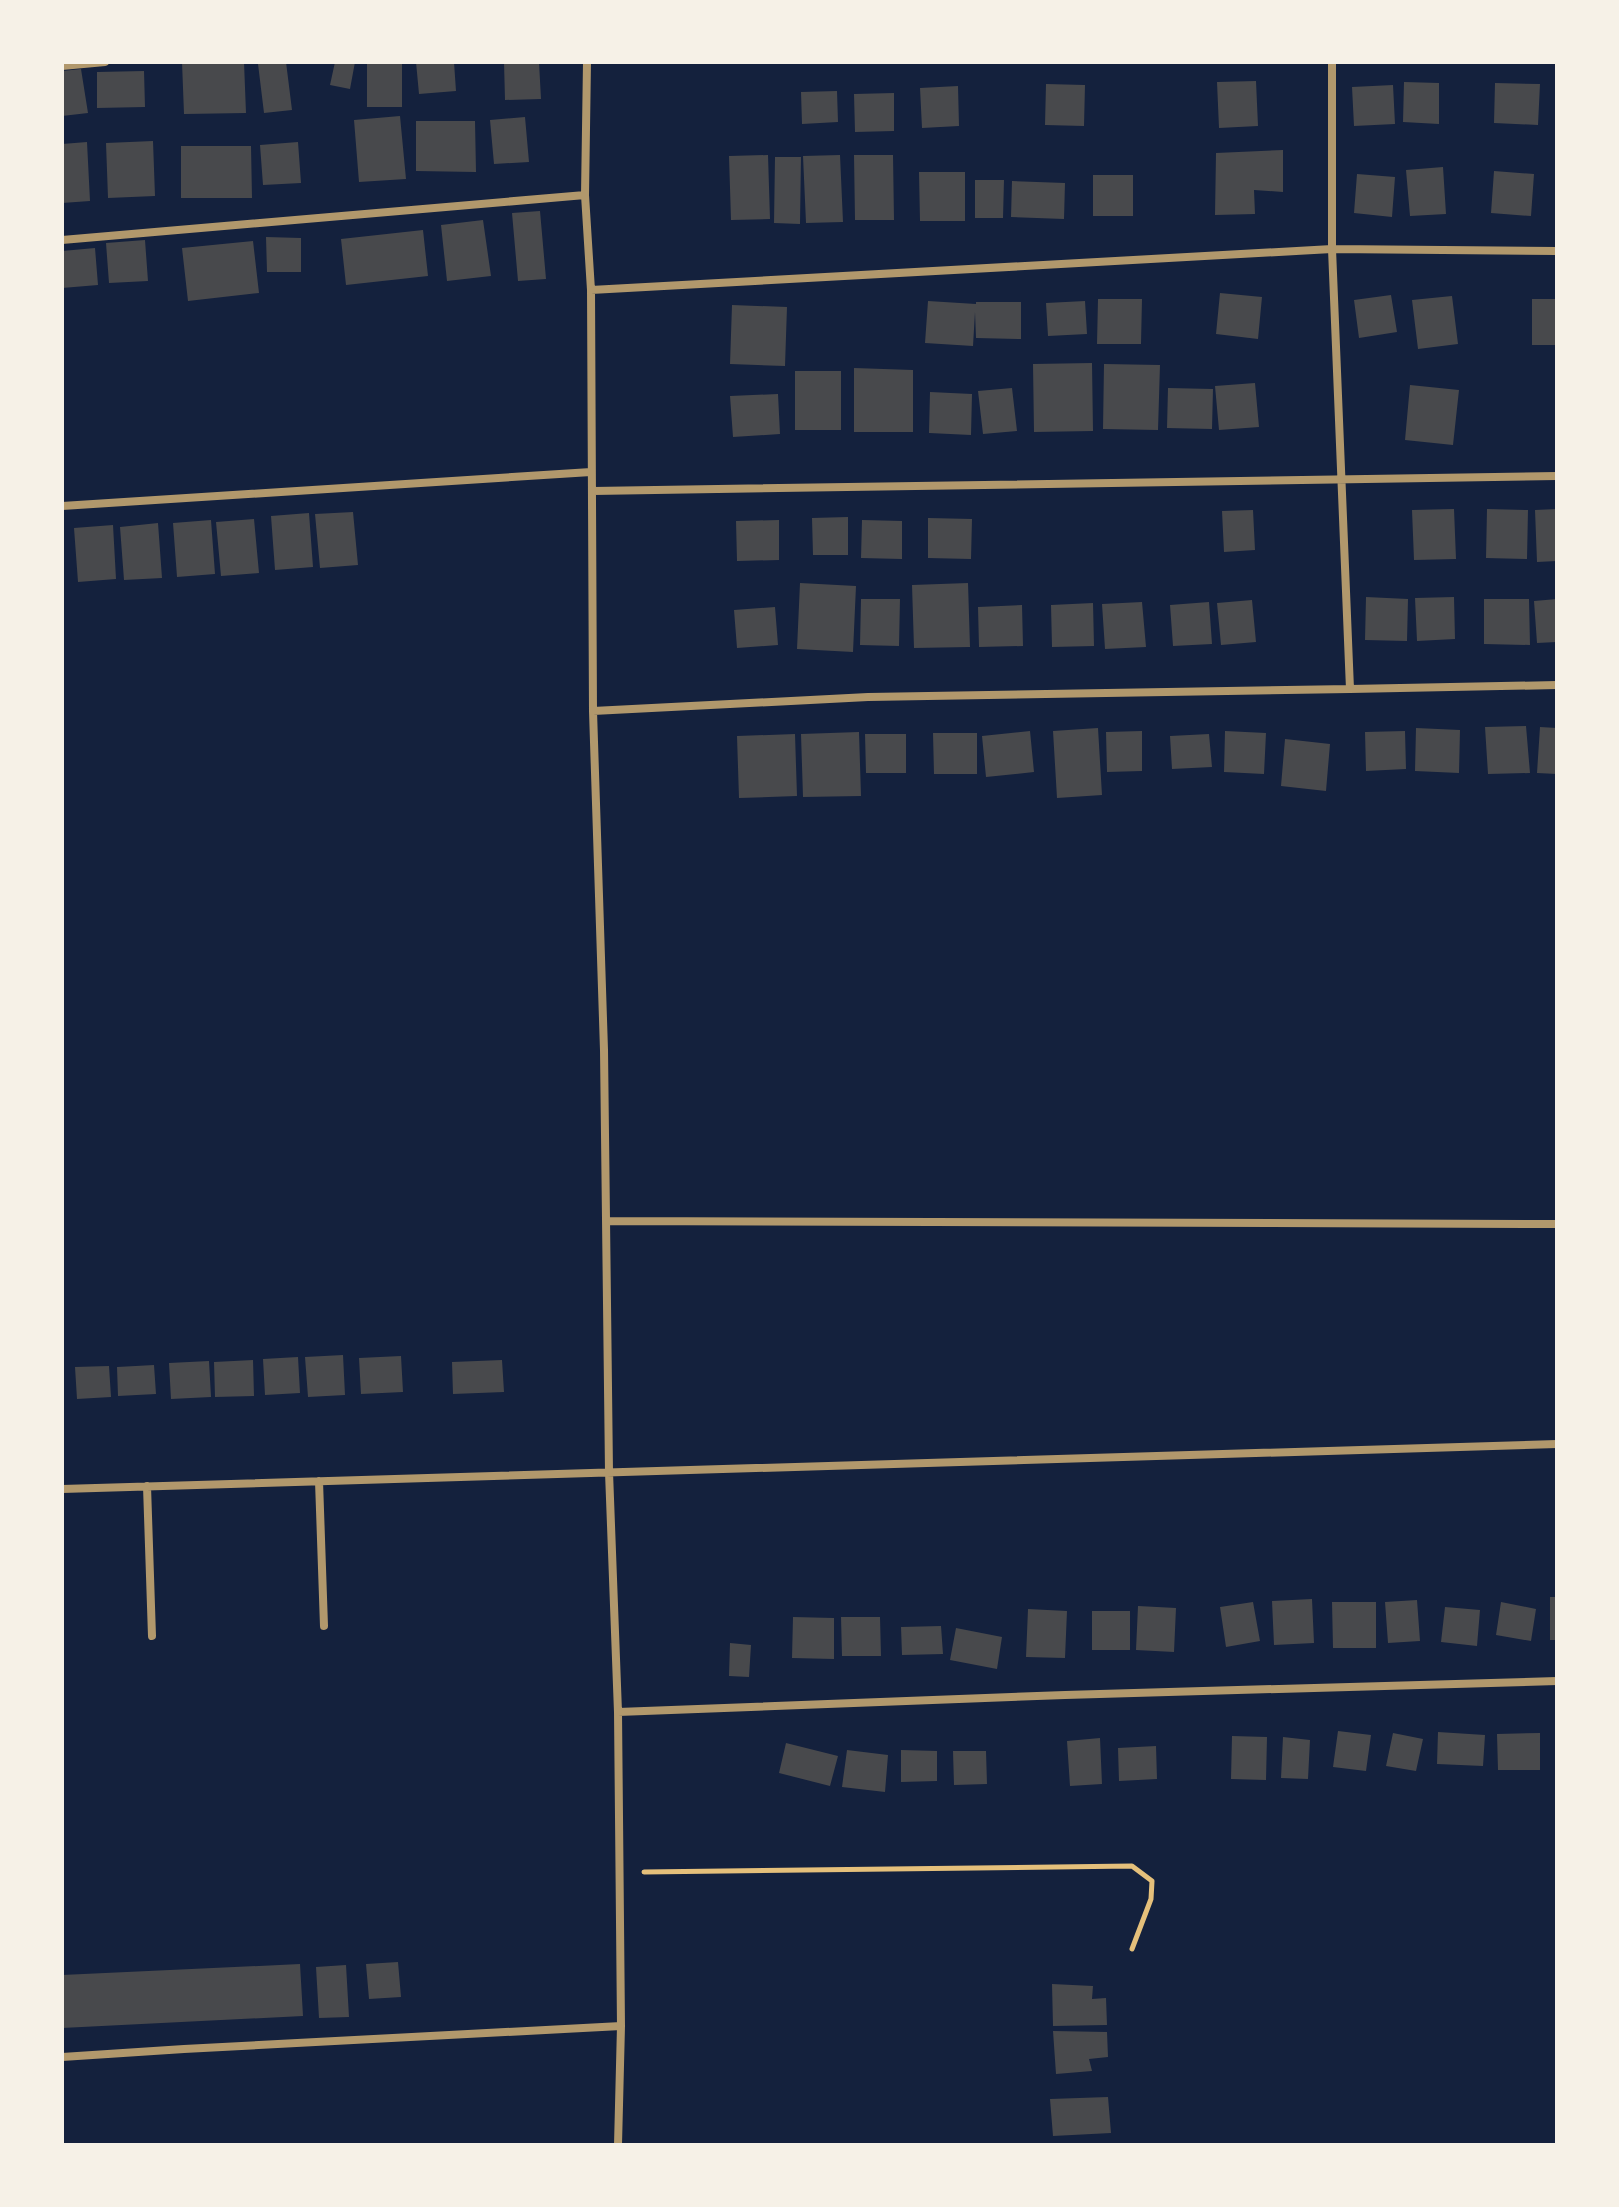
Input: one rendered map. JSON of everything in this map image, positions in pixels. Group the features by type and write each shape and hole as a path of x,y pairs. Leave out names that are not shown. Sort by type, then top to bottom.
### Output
{"street":[{"path":"62,66 105,62"},
{"path":"587,62 585,195 591,290 593,711 604,1035 609,1472 618,1712 621,2026 618,2145"},
{"path":"1332,62 1332,249 1350,689"},
{"path":"62,240 585,195"},
{"path":"591,290 1332,249 1557,251"},
{"path":"62,506 591,472"},
{"path":"593,491 1557,476"},
{"path":"593,711 868,697 1557,685"},
{"path":"607,1221 1557,1224"},
{"path":"62,1489 1557,1444"},
{"path":"319,1481 324,1626"},
{"path":"147,1486 152,1636"},
{"path":"618,1712 1557,1681"},
{"path":"62,2057 621,2026"}],"path":[{"path":"619,1872 1132,1866 1152,1881 1151,1899 1132,1949"}],"building":[{"path":"182,62 244,62 246,113 184,114"},
{"path":"286,62 292,110 264,113 258,64"},
{"path":"335,62 355,62 350,89 330,85"},
{"path":"367,62 402,62 402,107 367,107"},
{"path":"416,62 454,62 456,91 419,94"},
{"path":"504,62 539,62 541,99 505,100"},
{"path":"81,69 88,113 62,116 62,71"},
{"path":"144,71 145,107 97,108 97,72"},
{"path":"1256,81 1258,126 1219,128 1217,82"},
{"path":"1404,82 1439,83 1439,124 1403,122"},
{"path":"1495,83 1540,84 1538,125 1494,123"},
{"path":"1046,84 1085,85 1084,126 1045,125"},
{"path":"1393,85 1395,124 1354,126 1352,87"},
{"path":"958,86 959,126 922,128 920,88"},
{"path":"837,91 838,122 802,124 801,92"},
{"path":"894,93 894,131 855,132 854,94"},
{"path":"400,116 406,179 359,182 354,120"},
{"path":"525,117 529,162 494,164 490,120"},
{"path":"416,121 475,121 476,172 416,171"},
{"path":"153,141 155,196 108,198 106,143"},
{"path":"87,142 90,201 62,203 62,144"},
{"path":"298,142 301,183 263,185 260,145"},
{"path":"181,146 251,146 252,198 181,198"},
{"path":"1283,150 1283,192 1254,190 1255,214 1215,215 1216,153"},
{"path":"768,155 770,219 731,220 729,156"},
{"path":"840,155 843,222 806,223 803,156"},
{"path":"854,155 893,155 894,220 855,220"},
{"path":"775,157 801,157 800,224 774,223"},
{"path":"1443,167 1446,214 1410,216 1406,170"},
{"path":"1494,171 1534,174 1531,216 1491,213"},
{"path":"919,172 965,172 965,221 920,221"},
{"path":"1357,174 1395,177 1392,217 1354,213"},
{"path":"1093,175 1133,175 1133,216 1093,216"},
{"path":"975,180 1004,180 1003,218 975,218"},
{"path":"1012,181 1065,183 1064,219 1011,217"},
{"path":"540,211 546,279 518,281 512,213"},
{"path":"483,220 491,276 447,281 441,225"},
{"path":"423,230 428,276 346,285 341,239"},
{"path":"266,237 301,238 301,272 267,272"},
{"path":"145,240 148,281 109,283 106,243"},
{"path":"253,241 259,293 188,301 182,248"},
{"path":"95,248 98,285 62,288 62,251"},
{"path":"1220,293 1262,297 1258,339 1216,334"},
{"path":"1391,295 1397,332 1359,338 1354,300"},
{"path":"1452,296 1458,344 1418,349 1412,300"},
{"path":"1098,299 1142,299 1141,344 1097,344"},
{"path":"1532,299 1557,299 1557,345 1532,345"},
{"path":"928,301 976,304 1021,302 1021,339 976,338 975,312 973,346 925,343"},
{"path":"1085,301 1087,334 1048,336 1046,303"},
{"path":"732,305 787,307 785,366 730,364"},
{"path":"1092,363 1093,431 1034,432 1033,364"},
{"path":"1104,364 1160,365 1158,430 1103,429"},
{"path":"854,368 913,370 913,432 854,432"},
{"path":"795,371 841,371 841,430 795,430"},
{"path":"1255,383 1259,427 1219,430 1215,386"},
{"path":"1410,385 1459,390 1453,445 1405,440"},
{"path":"1012,388 1017,431 983,434 978,391"},
{"path":"1168,388 1213,389 1212,429 1167,428"},
{"path":"930,392 972,394 971,435 929,433"},
{"path":"778,394 780,434 733,437 730,396"},
{"path":"1454,509 1456,559 1414,560 1412,510"},
{"path":"1487,509 1528,510 1527,559 1486,558"},
{"path":"1557,509 1557,561 1537,562 1535,510"},
{"path":"1253,510 1255,550 1224,552 1222,511"},
{"path":"353,512 358,565 320,568 315,514"},
{"path":"309,513 313,567 275,570 271,516"},
{"path":"848,517 848,555 813,555 812,518"},
{"path":"928,518 972,519 971,559 928,558"},
{"path":"254,519 259,573 221,576 216,522"},
{"path":"211,520 215,574 177,577 173,523"},
{"path":"779,520 779,560 737,561 736,521"},
{"path":"862,520 902,521 902,559 861,558"},
{"path":"158,523 162,578 124,580 120,527"},
{"path":"113,525 116,579 78,582 74,528"},
{"path":"800,583 856,586 853,652 797,649"},
{"path":"968,583 970,647 914,648 912,585"},
{"path":"1366,597 1408,599 1407,641 1365,640"},
{"path":"1454,597 1455,639 1417,641 1415,598"},
{"path":"861,599 900,599 899,646 860,645"},
{"path":"1484,599 1529,599 1530,645 1484,644"},
{"path":"1557,599 1557,642 1537,643 1534,601"},
{"path":"1252,600 1256,642 1221,645 1217,603"},
{"path":"1142,602 1146,647 1105,649 1102,604"},
{"path":"1209,602 1212,644 1173,646 1170,605"},
{"path":"1093,603 1094,646 1052,647 1051,605"},
{"path":"1022,605 1023,646 979,647 978,607"},
{"path":"775,607 778,645 737,648 734,610"},
{"path":"1526,726 1530,773 1488,774 1485,727"},
{"path":"1540,727 1557,728 1557,774 1537,773"},
{"path":"1098,728 1102,795 1057,798 1053,731"},
{"path":"1416,728 1460,730 1459,773 1415,771"},
{"path":"1030,731 1034,772 986,777 982,736"},
{"path":"1142,731 1142,771 1107,772 1106,732"},
{"path":"1225,731 1266,733 1264,774 1224,772"},
{"path":"1405,731 1406,769 1366,771 1365,732"},
{"path":"859,732 861,796 803,797 801,734"},
{"path":"933,733 977,733 977,774 934,774"},
{"path":"795,734 797,796 739,798 737,736"},
{"path":"865,734 906,734 906,773 866,773"},
{"path":"1209,734 1212,767 1172,769 1170,736"},
{"path":"1285,739 1330,744 1326,791 1281,786"},
{"path":"343,1355 345,1395 308,1397 305,1357"},
{"path":"401,1356 403,1392 361,1394 359,1358"},
{"path":"298,1357 300,1393 265,1395 263,1359"},
{"path":"253,1360 254,1396 215,1397 214,1362"},
{"path":"502,1360 504,1392 453,1394 452,1362"},
{"path":"209,1361 211,1397 171,1399 169,1363"},
{"path":"154,1365 156,1394 118,1396 117,1367"},
{"path":"109,1366 111,1397 77,1399 75,1367"},
{"path":"1550,1597 1557,1597 1557,1640 1550,1640"},
{"path":"1312,1599 1314,1643 1274,1645 1272,1601"},
{"path":"1417,1600 1420,1641 1388,1643 1385,1602"},
{"path":"1253,1602 1260,1641 1226,1647 1220,1607"},
{"path":"1332,1602 1376,1602 1376,1648 1333,1648"},
{"path":"1501,1602 1536,1609 1531,1641 1496,1635"},
{"path":"1138,1606 1176,1608 1174,1652 1136,1650"},
{"path":"1445,1607 1480,1610 1477,1646 1441,1642"},
{"path":"1028,1609 1067,1611 1065,1658 1026,1657"},
{"path":"1092,1611 1130,1611 1130,1650 1092,1650"},
{"path":"793,1617 834,1618 834,1659 792,1658"},
{"path":"841,1617 880,1617 881,1656 842,1656"},
{"path":"941,1626 943,1654 902,1655 901,1627"},
{"path":"956,1628 1002,1637 997,1669 950,1660"},
{"path":"730,1643 751,1645 749,1677 729,1676"},
{"path":"1338,1731 1371,1735 1366,1771 1333,1767"},
{"path":"1438,1732 1485,1735 1483,1766 1437,1764"},
{"path":"1393,1733 1423,1739 1416,1771 1386,1766"},
{"path":"1540,1733 1540,1770 1498,1770 1497,1734"},
{"path":"1232,1736 1267,1737 1266,1780 1231,1779"},
{"path":"1283,1737 1310,1740 1308,1779 1281,1778"},
{"path":"1100,1738 1102,1784 1070,1786 1067,1741"},
{"path":"786,1743 838,1756 830,1786 779,1773"},
{"path":"1156,1746 1157,1779 1119,1781 1118,1748"},
{"path":"847,1750 888,1755 885,1792 842,1787"},
{"path":"901,1750 937,1751 937,1781 901,1782"},
{"path":"953,1751 986,1751 987,1784 954,1785"},
{"path":"398,1962 401,1997 369,1999 366,1964"},
{"path":"300,1964 303,2016 62,2028 62,1975"},
{"path":"346,1965 349,2017 319,2018 316,1967"},
{"path":"1052,1984 1093,1986 1092,1999 1106,1998 1107,2025 1053,2026"},
{"path":"1053,2031 1107,2032 1108,2057 1089,2059 1092,2071 1056,2074"},
{"path":"1108,2097 1111,2133 1053,2136 1050,2099"}]}
